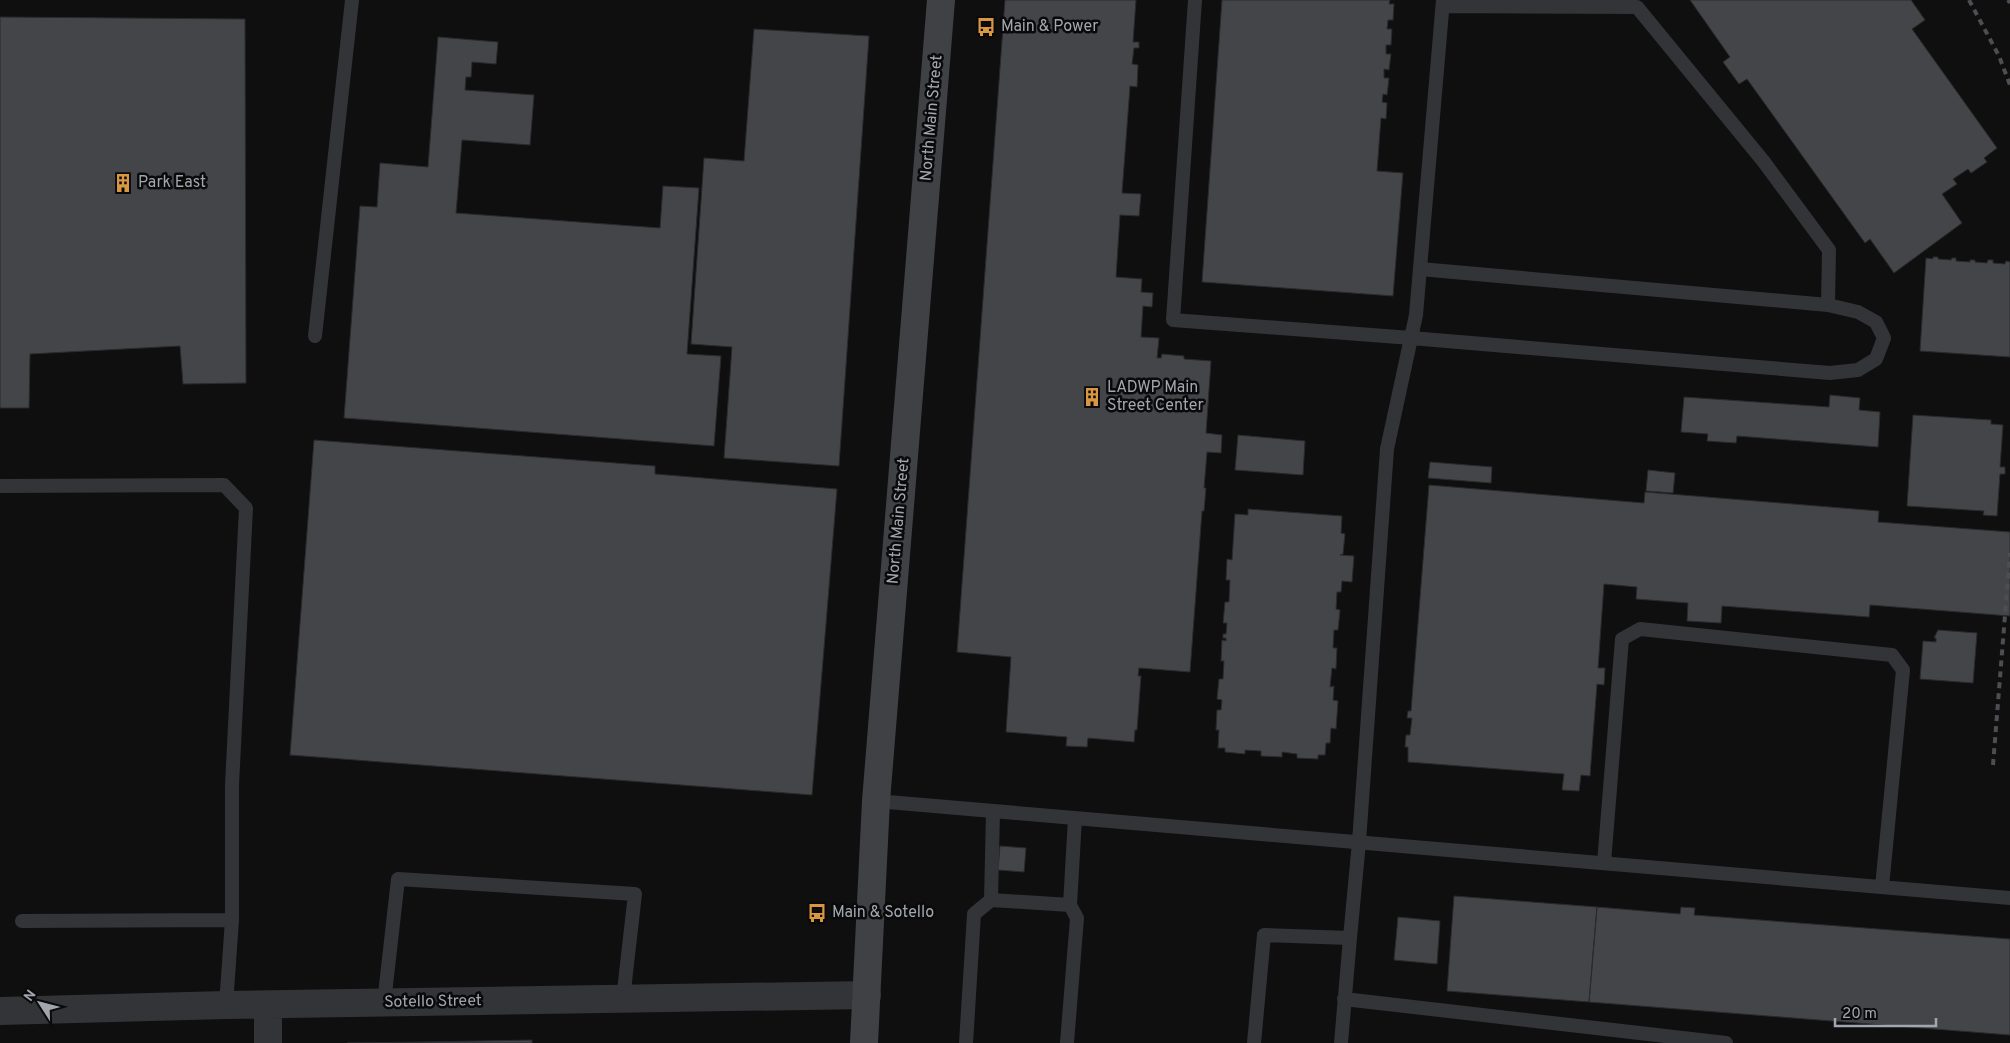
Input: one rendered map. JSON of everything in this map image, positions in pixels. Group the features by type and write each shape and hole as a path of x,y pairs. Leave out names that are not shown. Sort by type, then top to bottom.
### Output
{"main road":[{"name":"North Main Street","path":"864,1043 876,801 941,0"}],"street":[{"name":"Sotello Street","path":"0,1011 226,1005 867,995"},
{"path":"268,1005 268,1043"}],"lane":[{"path":"315,336 352,0"},
{"path":"1195,0 1173,320 1830,373 1858,370 1876,359 1884,338 1876,322 1858,312 1828,304 1420,269"},
{"path":"1340,1043 1359,842 1387,449 1416,315 1443,3 1637,7 1764,162 1829,250 1828,304"},
{"path":"0,486 224,485 246,508 232,785 232,920 226,1005"},
{"path":"1604,863 1622,639 1640,629 1892,655 1903,670 1882,887"},
{"path":"876,801 2010,898"},
{"path":"991,900 993,811"},
{"path":"1067,1043 1077,918 1070,905 1075,818"},
{"path":"384,1003 398,878 636,894 623,999"},
{"path":"966,1043 974,914 991,900 1070,905"},
{"path":"22,921 232,920"},
{"path":"1254,1043 1264,934 1350,938"},
{"path":"1344,999 1726,1043"}],"building":[{"name":"LADWP Main Street Center","path":"1005,0 1136,0 1133,42 1139,42 1139,48 1134,48 1132,64 1138,65 1137,87 1130,86 1122,193 1141,194 1139,216 1120,215 1116,277 1142,279 1141,292 1153,293 1152,307 1143,306 1141,337 1159,338 1157,358 1161,358 1162,354 1184,356 1184,359 1211,361 1206,433 1222,435 1221,453 1207,452 1204,488 1206,488 1204,511 1202,511 1190,672 1139,668 1138,676 1141,676 1137,730 1135,730 1134,742 1088,738 1087,747 1066,746 1067,737 1006,732 1011,657 957,652"},
{"path":"1222,0 1390,0 1389,4 1394,4 1393,20 1388,20 1387,29 1392,29 1391,45 1386,45 1386,54 1391,54 1389,70 1384,69 1384,78 1389,78 1387,95 1383,94 1382,102 1387,103 1386,119 1381,118 1377,171 1403,173 1393,296 1202,282"},
{"path":"1690,0 1911,0 1925,20 1912,29 1997,148 1984,158 1987,162 1971,173 1968,169 1953,179 1957,184 1942,194 1962,223 1894,273 1870,239 1865,243 1747,79 1739,84 1723,62 1730,57"},
{"name":"Park East","path":"0,17 245,19 246,383 183,384 180,346 30,354 29,408 0,408"},
{"path":"754,29 869,36 839,466 724,458 732,347 691,344 704,158 744,161"},
{"path":"438,37 498,42 496,64 472,62 471,77 466,77 465,90 534,95 530,145 462,140 456,213 660,228 663,186 699,188 687,354 721,356 714,446 344,418 360,206 377,207 380,163 428,167"},
{"path":"1933,257 1951,260 1956,258 1956,261 1970,262 1970,260 1975,260 1975,262 1987,263 1988,260 1993,260 1993,263 2005,264 2006,261 2010,262 2010,357 1920,351 1926,258 1933,259"},
{"path":"1830,395 1860,398 1859,410 1880,412 1878,447 1737,436 1736,443 1707,441 1708,434 1681,432 1684,397 1829,407"},
{"path":"1913,415 1991,420 1991,424 2003,425 2000,467 2005,467 2005,474 2000,474 1997,516 1983,515 1984,511 1907,506"},
{"path":"1238,435 1305,441 1303,475 1235,470"},
{"path":"314,440 655,466 655,474 837,489 812,795 290,755"},
{"path":"1430,462 1492,467 1491,483 1428,478"},
{"path":"1648,470 1675,473 1673,493 1646,491"},
{"path":"1429,485 1644,503 1645,492 1879,511 1878,522 2010,532 2010,616 1870,605 1869,617 1722,606 1721,623 1687,621 1688,603 1636,599 1637,587 1604,584 1598,668 1605,668 1604,685 1597,684 1590,776 1581,775 1579,791 1562,790 1564,774 1408,762 1408,747 1405,747 1406,735 1410,735 1412,718 1407,718 1408,711 1411,711"},
{"path":"1248,509 1342,516 1341,533 1345,534 1343,554 1340,555 1354,556 1352,582 1342,581 1341,592 1337,592 1336,609 1340,610 1338,630 1334,630 1333,648 1337,648 1336,669 1332,668 1330,687 1334,686 1333,700 1338,701 1336,729 1331,728 1330,743 1326,743 1325,755 1318,755 1318,759 1297,758 1297,754 1282,752 1282,757 1261,756 1261,751 1245,750 1245,754 1225,752 1225,748 1218,748 1219,730 1216,730 1217,710 1221,710 1222,700 1217,699 1219,679 1223,679 1224,661 1221,661 1222,640 1226,641 1226,638 1223,638 1223,634 1226,634 1227,623 1223,623 1225,602 1229,602 1230,580 1226,580 1227,559 1232,560 1235,514 1248,515"},
{"path":"1938,630 1977,633 1973,683 1920,679 1923,641 1936,642 1936,638 1934,638"},
{"path":"1000,846 1026,848 1024,872 998,870"},
{"path":"1454,896 1597,907 1589,1002 1447,991"},
{"path":"1597,907 1680,914 1681,907 1695,908 1694,915 2010,939 2010,1035 1589,1002"},
{"path":"1398,917 1440,921 1437,964 1394,960"},
{"path":"532,1040 532,1043 347,1043 422,1042"}],"railway":[{"path":"1969,0 1999,56 2010,85"},
{"path":"1993,765 2010,553"}],"place":[{"name":"Main & Power","path":"986,27"},
{"name":"Park East","path":"123,183"},
{"name":"LADWP Main Street Center","path":"1092,397"},
{"name":"Main & Sotello","path":"817,913"}]}
